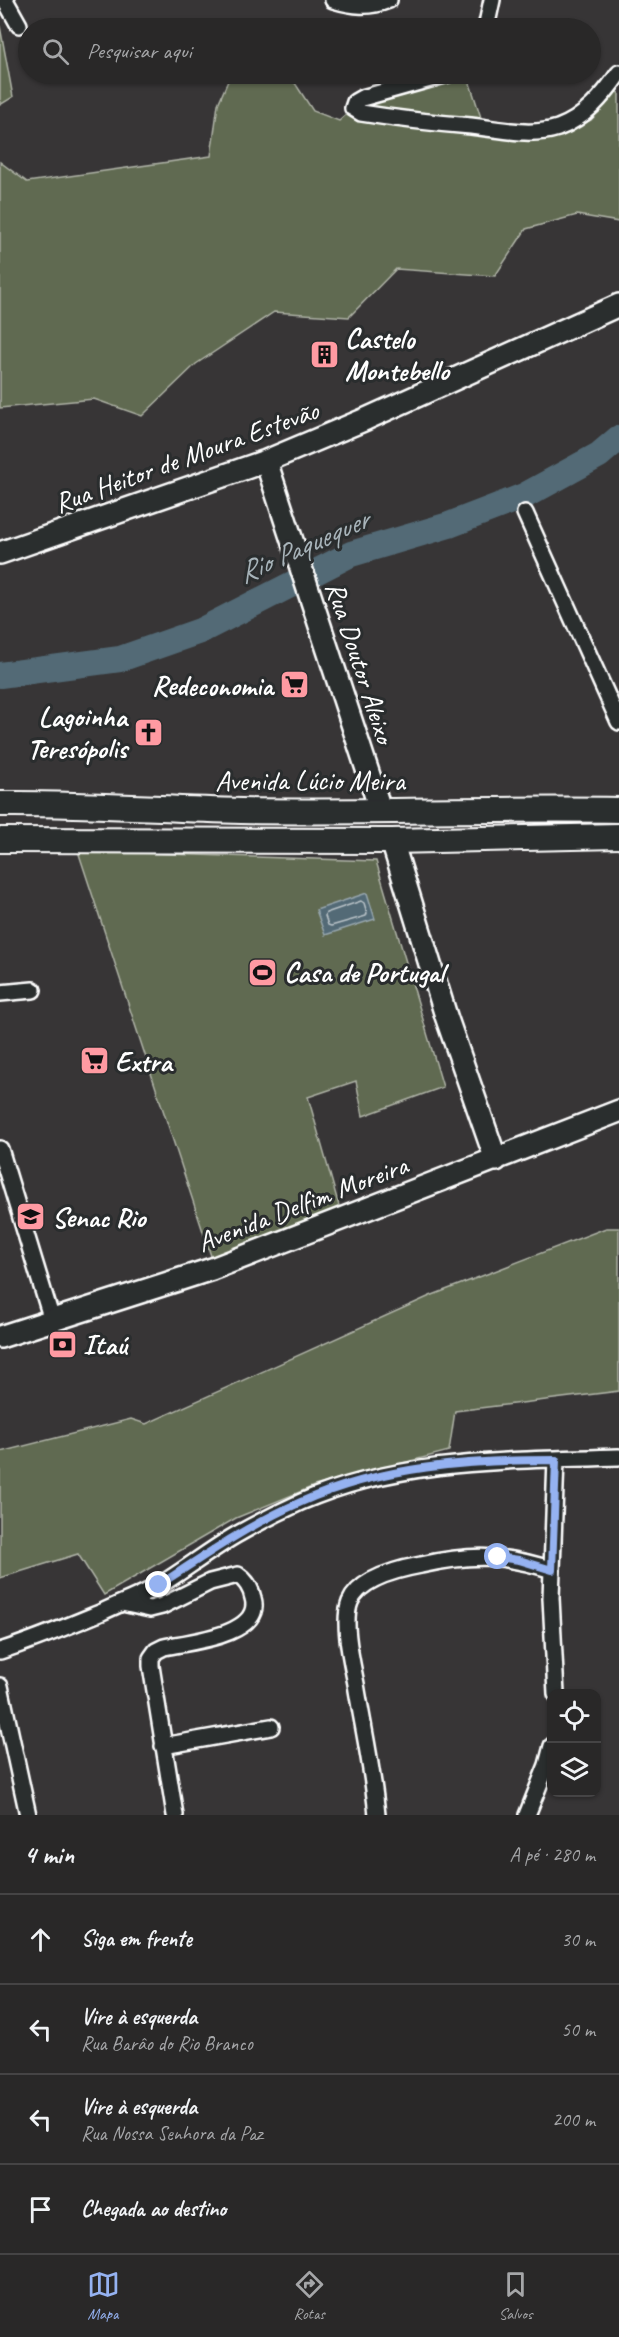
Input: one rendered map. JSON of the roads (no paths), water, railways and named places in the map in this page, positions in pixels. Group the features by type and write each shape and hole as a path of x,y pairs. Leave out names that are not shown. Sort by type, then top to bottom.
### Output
{"main road":[{"name":"Rua Heitor de Moura Estevão","path":"0,553 266,461 366,419 619,305"},
{"name":"Rua Doutor Aleixo","path":"266,461 381,812"},
{"name":"Avenida Lúcio Meira","path":"0,804 240,811 619,810"},
{"path":"0,840 392,841 619,836"},
{"path":"392,841 446,1016 496,1160"},
{"name":"Avenida Delfim Moreira","path":"0,1337 212,1269 619,1111"}],"street":[{"path":"5,0 18,23"},
{"path":"333,0 348,5 371,6 389,0"},
{"path":"488,18 492,0"},
{"path":"412,84 362,98 355,102 352,108 361,113 427,123 527,133 544,131 560,127 580,116 604,94 619,73"},
{"path":"525,513 619,722"},
{"path":"0,993 33,990"},
{"path":"0,1149 52,1320"},
{"path":"0,1651 49,1634 159,1585 236,1535 324,1493 423,1467 501,1460 619,1457"},
{"path":"555,1689 551,1624 556,1460"},
{"path":"377,1815 351,1659 348,1611 351,1601 364,1586 378,1579 404,1568 442,1560 498,1557 519,1560 552,1570"},
{"path":"122,1603 150,1609 162,1606 210,1582 238,1575 245,1581 255,1602 252,1617 239,1627 222,1634 164,1647 156,1651 151,1658 175,1815"},
{"path":"0,1686 28,1815"},
{"path":"163,1746 271,1727"},
{"path":"526,1815 547,1765"}],"water":[{"path":"367,893 375,919 325,935 316,910"}],"waterway":[{"name":"Rio Paquequer","path":"0,675 120,659 200,631 351,554 449,525 524,496 599,455 619,438"}],"place":[{"name":"Castelo Montebello","path":"324,354"},
{"name":"Redeconomia","path":"294,685"},
{"name":"Lagoinha Teresópolis","path":"148,732"},
{"name":"Casa de Portugal","path":"263,972"},
{"name":"Extra","path":"94,1061"},
{"name":"Senac Rio","path":"31,1217"},
{"name":"Itaú","path":"62,1344"}]}
